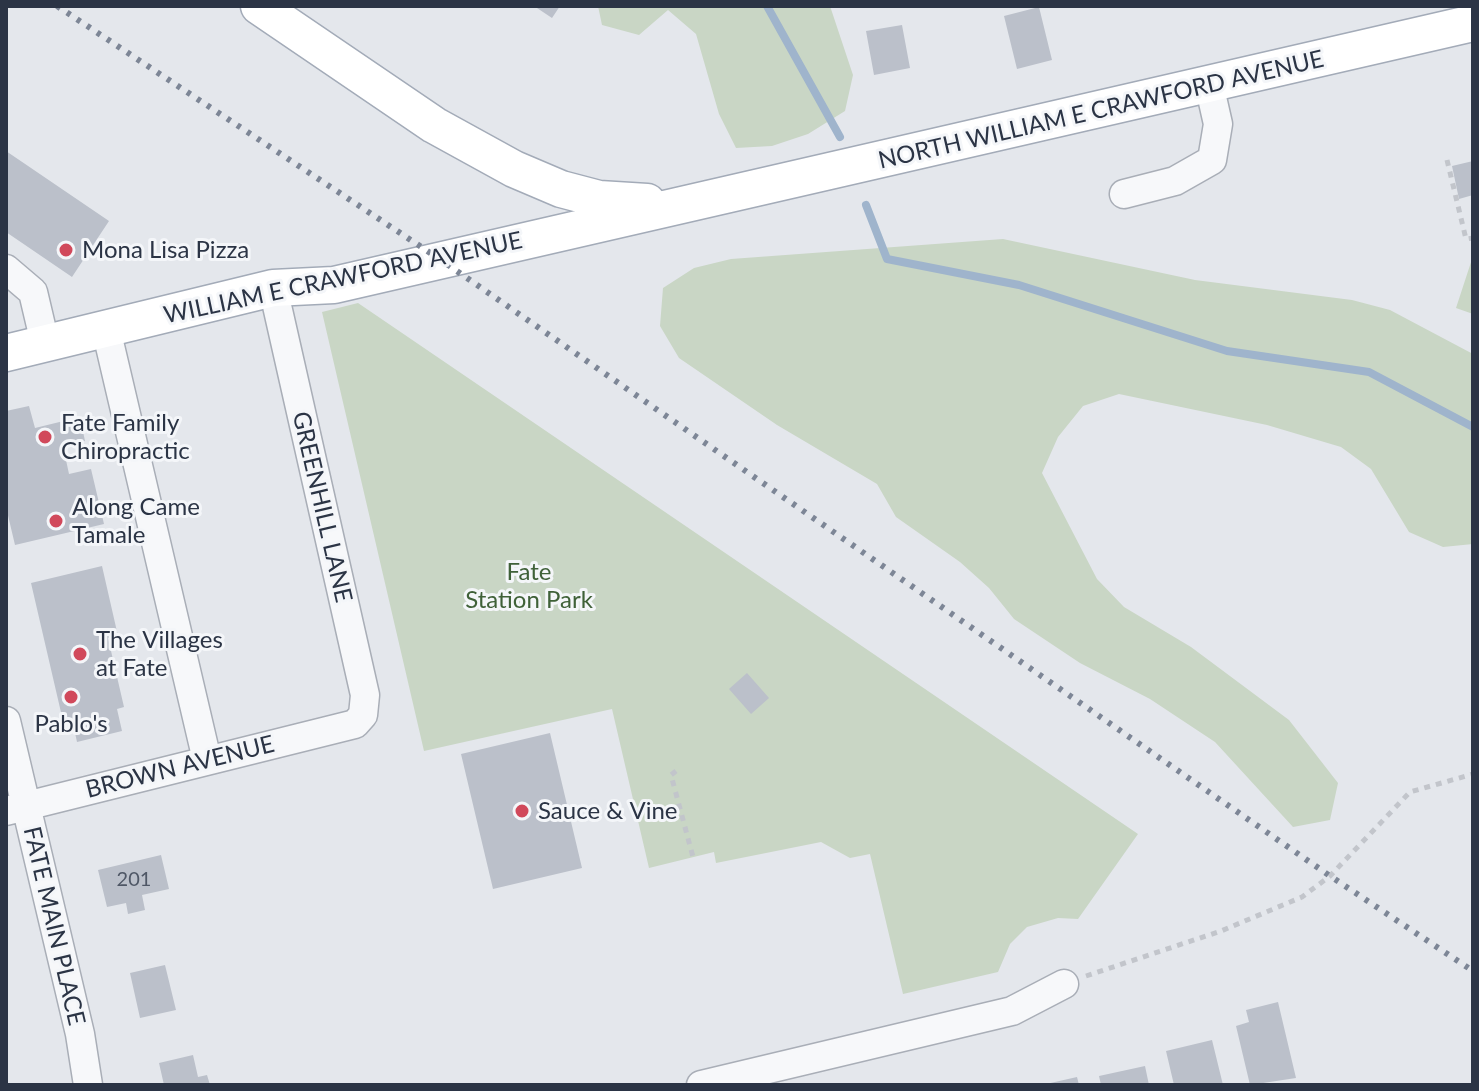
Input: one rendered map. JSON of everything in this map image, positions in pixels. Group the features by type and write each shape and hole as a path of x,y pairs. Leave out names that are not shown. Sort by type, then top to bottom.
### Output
{"main road":[{"path":"259,6 434,125 514,169 561,189 599,199 645,203 728,196"},
{"name":"NORTH WILLIAM E CRAWFORD AVENUE","path":"728,196 1473,23"},
{"name":"WILLIAM E CRAWFORD AVENUE","path":"6,353 273,288 334,285 728,196"}],"street":[{"path":"1124,194 1175,181 1212,160 1218,124 1209,84"},
{"path":"6,269 33,292 45,343"},
{"name":"GREENHILL LANE","path":"273,288 365,695 363,715 355,724"},
{"path":"106,329 207,760"},
{"name":"FATE MAIN PLACE","path":"6,721 16,808 80,1034 88,1085"},
{"name":"BROWN AVENUE","path":"16,808 355,724"},
{"path":"701,1085 762,1078 1012,1011 1064,984"}],"path":[{"path":"1447,160 1466,239 1473,238"},
{"path":"676,771 671,775 693,857"},
{"path":"1064,984 1115,964 1221,931 1302,897 1330,876 1410,792 1473,774"}],"green space":[{"path":"598,6 830,6 853,75 845,111 808,134 772,146 736,148 719,114 696,34 668,10 639,35 602,25"},
{"path":"1003,239 1195,280 1352,300 1390,310 1473,354 1473,544 1443,547 1409,532 1371,469 1341,447 1267,425 1119,394 1083,406 1058,437 1042,473 1097,579 1124,607 1191,647 1289,720 1338,783 1330,820 1293,827 1215,742 1150,699 1080,663 1014,619 989,588 960,562 896,517 877,484 777,425 679,358 660,326 663,288 694,268 731,259"},
{"path":"1473,256 1473,314 1456,308"},
{"name":"Fate Station Park","path":"358,303 1138,834 1078,919 1058,918 1027,927 1010,944 998,972 903,994 870,854 850,858 821,842 716,863 714,852 649,868 612,709 424,751 322,312"}],"building":[{"path":"534,6 560,6 552,18"},
{"path":"1039,7 1052,60 1017,69 1004,16"},
{"path":"902,25 910,68 874,75 866,31"},
{"path":"6,151 109,221 72,277 6,232"},
{"path":"1473,161 1473,195 1459,199 1452,166"},
{"path":"29,406 35,428 80,417 85,441 63,446 69,474 91,469 104,524 15,545 6,507 6,411"},
{"name":"The Villages at Fate","path":"102,566 118,636 108,638 124,707 117,709 122,731 77,742 72,719 63,721 31,583"},
{"path":"747,673 769,698 751,714 729,689"},
{"name":"Sauce & Vine","path":"550,733 582,868 493,889 461,754"},
{"path":"161,855 169,889 142,895 145,910 128,914 126,903 107,907 98,870"},
{"path":"165,965 176,1010 140,1018 130,973"},
{"path":"1278,1002 1296,1078 1250,1085 1236,1026 1249,1022 1246,1010"},
{"path":"1212,1040 1223,1085 1174,1085 1166,1051"},
{"path":"193,1055 198,1077 207,1075 210,1085 164,1085 159,1063"},
{"path":"1145,1066 1149,1085 1101,1085 1099,1076"},
{"path":"1077,1077 1079,1085 1046,1085 1046,1084"}],"waterway":[{"path":"767,6 840,137"},
{"path":"866,205 887,259 1019,285 1227,351 1369,372 1473,427"}],"railway":[{"path":"57,6 441,260 1330,876 1473,971"}],"place":[{"name":"Mona Lisa Pizza","path":"66,250"},
{"name":"Fate Family Chiropractic","path":"45,437"},
{"name":"Along Came Tamale","path":"56,521"},
{"name":"The Villages at Fate","path":"80,654"},
{"name":"Pablo's","path":"71,697"},
{"name":"Sauce & Vine","path":"522,811"}]}
